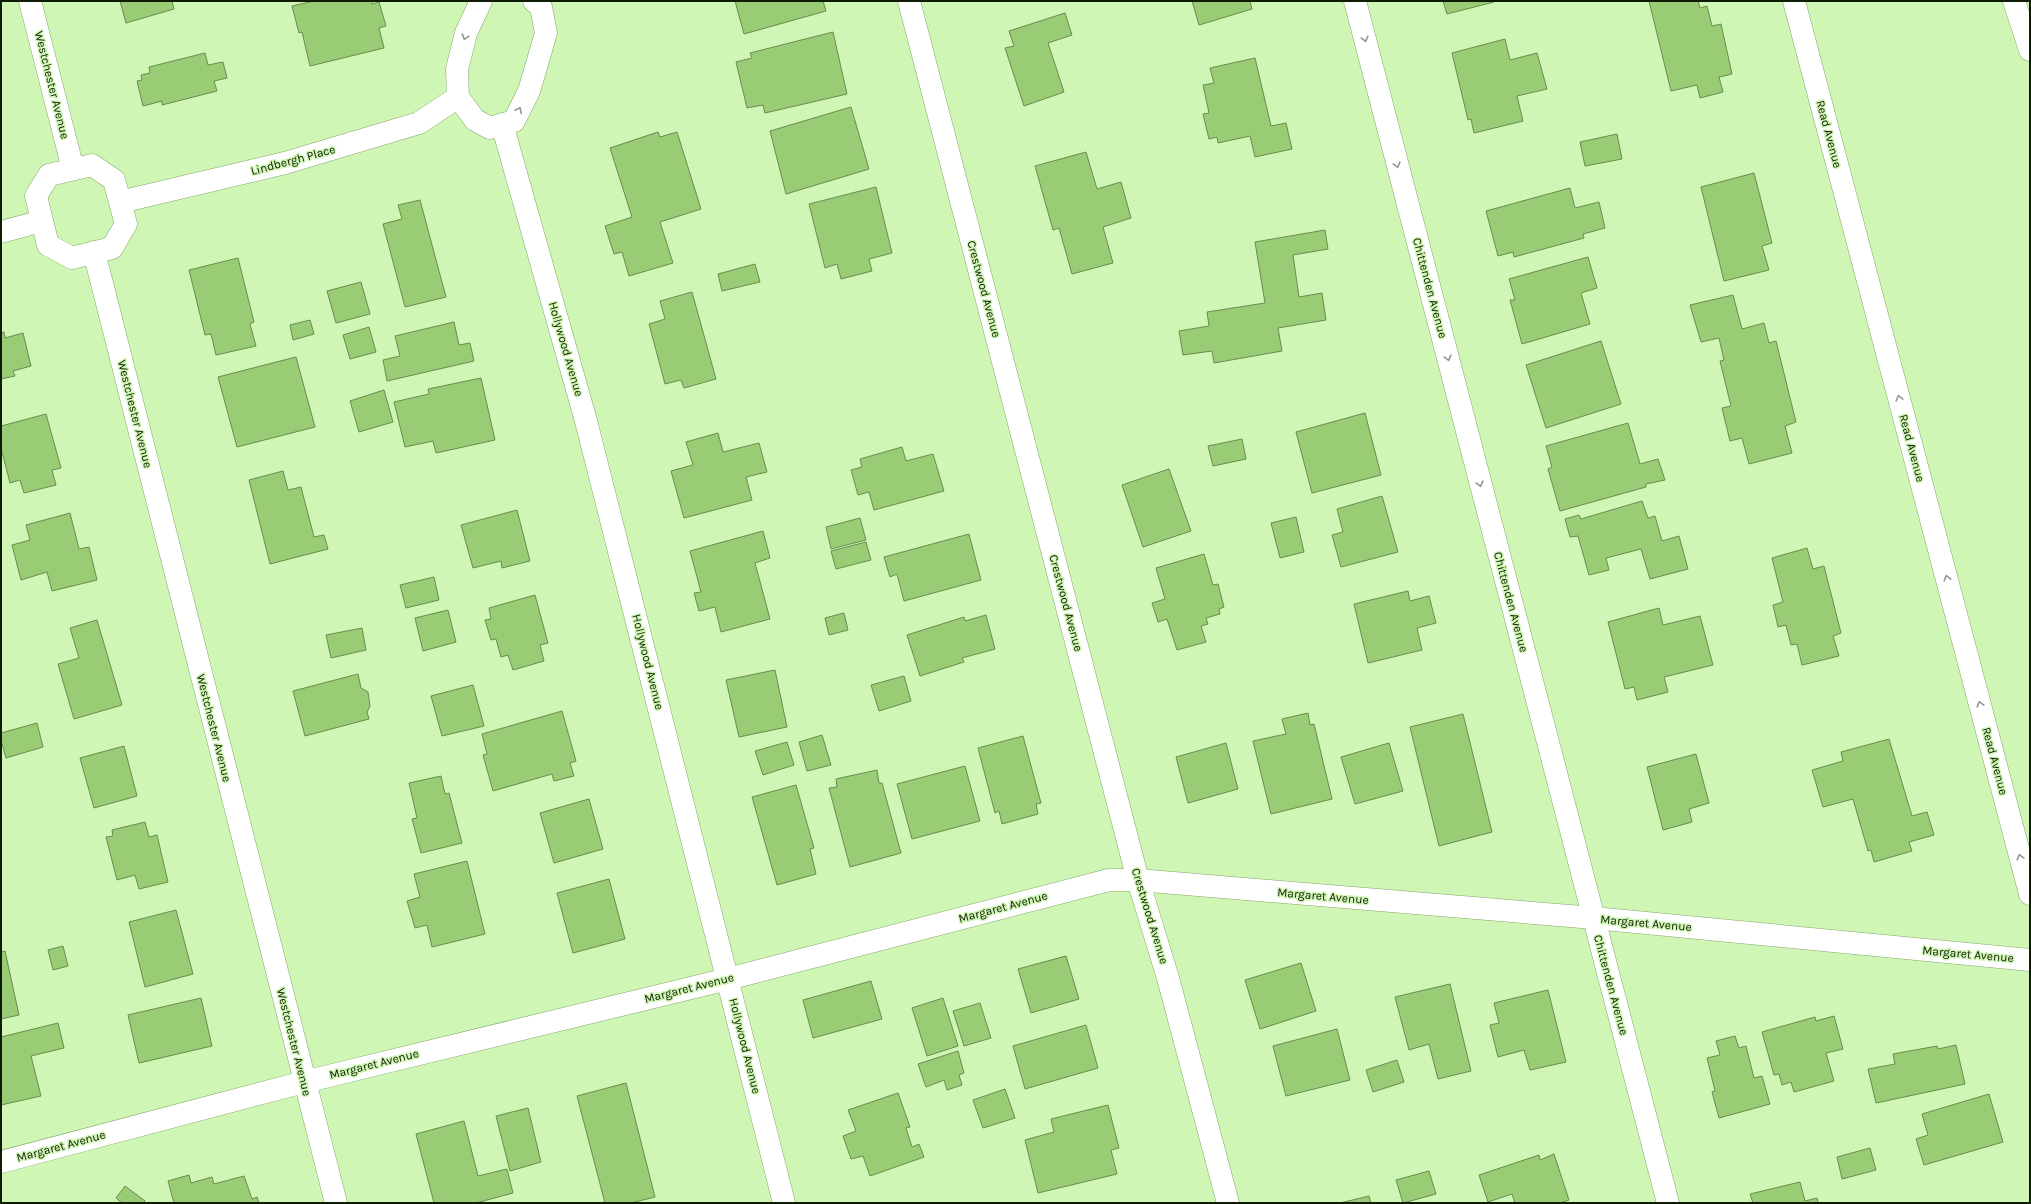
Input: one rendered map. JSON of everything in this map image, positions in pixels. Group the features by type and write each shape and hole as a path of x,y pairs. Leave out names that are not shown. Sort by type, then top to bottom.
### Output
{"main road":[{"name":"Westchester Avenue","path":"30,1 73,169"},
{"path":"481,1 466,33 457,69 458,97 475,120 490,128 514,121 529,91 546,34 541,3"},
{"name":"Crestwood Avenue","path":"909,1 1138,880 1168,978 1228,1203"},
{"name":"Chittenden Avenue","path":"1355,1 1668,1203"},
{"name":"Read Avenue","path":"1794,1 2030,894"},
{"path":"2014,1 2030,50"},
{"name":"Lindbergh Place","path":"120,202 285,163 419,123 458,97"},
{"name":"Hollywood Avenue","path":"502,124 586,421 784,1203"},
{"path":"92,165 114,180 120,202 126,224 112,248 72,258 48,244 36,196 49,176 92,165"},
{"path":"1,232 42,222"},
{"name":"Westchester Avenue","path":"94,252 336,1203"},
{"name":"Margaret Avenue","path":"1,1162 304,1082 728,979 1109,880 1138,880 1594,918 2030,960"}],"building":[{"path":"120,1 172,1 174,9 126,23"},
{"path":"314,1 372,1 372,4 379,2 386,26 379,28 384,48 310,66 302,32 299,33 292,6"},
{"path":"735,1 823,1 826,11 744,34"},
{"path":"1192,1 1250,1 1252,9 1199,25"},
{"path":"1443,1 1494,1 1494,2 1447,14"},
{"path":"1649,1 1698,1 1700,8 1707,6 1712,26 1721,24 1732,74 1719,77 1723,92 1700,98 1697,85 1671,91"},
{"path":"1065,13 1072,35 1048,43 1064,92 1024,106 1005,48 1014,46 1009,31"},
{"path":"833,32 847,94 765,113 763,105 747,108 736,62 752,58 750,53"},
{"path":"1505,39 1510,60 1537,53 1547,89 1517,96 1523,121 1474,133 1471,119 1468,120 1452,53"},
{"path":"205,53 208,65 223,62 227,78 214,81 217,91 162,105 162,101 143,106 137,81 142,80 141,75 150,73 149,67"},
{"path":"1255,58 1271,126 1286,123 1292,149 1255,157 1250,136 1218,143 1217,137 1209,139 1203,114 1209,113 1203,85 1214,83 1210,68"},
{"path":"851,107 869,169 786,194 770,131"},
{"path":"658,132 660,137 677,132 701,209 660,222 673,263 629,276 622,252 614,254 605,226 632,217 610,148"},
{"path":"1617,134 1622,159 1585,166 1580,142"},
{"path":"1086,152 1097,189 1121,182 1131,218 1103,227 1113,263 1072,274 1059,228 1053,230 1035,166"},
{"path":"1754,173 1772,243 1762,246 1769,270 1724,281 1701,187"},
{"path":"876,187 892,253 869,259 872,271 841,279 837,264 825,268 809,204"},
{"path":"1570,188 1575,208 1599,202 1605,228 1583,234 1584,238 1514,257 1513,252 1498,256 1486,211"},
{"path":"420,200 446,297 405,307 383,224 402,219 398,205"},
{"path":"1325,230 1328,249 1293,255 1299,297 1322,293 1326,320 1278,328 1282,351 1214,363 1212,351 1183,355 1179,331 1209,326 1207,312 1265,303 1255,242"},
{"path":"1588,257 1597,288 1581,293 1590,324 1522,344 1510,300 1515,300 1509,279"},
{"path":"238,258 254,322 250,324 256,346 216,355 211,334 205,335 189,270"},
{"path":"755,264 760,282 722,291 718,274"},
{"path":"361,282 370,314 336,323 327,291"},
{"path":"692,292 716,379 684,388 681,380 665,384 649,324 665,319 660,301"},
{"path":"1733,295 1742,329 1764,323 1769,343 1776,341 1796,422 1785,426 1792,453 1749,464 1742,438 1730,441 1722,408 1731,406 1720,361 1724,360 1719,338 1701,342 1690,305"},
{"path":"310,320 314,334 293,340 290,325"},
{"path":"454,322 459,345 470,343 474,361 387,381 383,360 400,356 395,336"},
{"path":"369,327 376,352 350,359 343,335"},
{"path":"4,332 5,338 23,333 31,366 13,371 15,376 1,379 1,333"},
{"path":"1601,341 1621,404 1546,428 1526,365"},
{"path":"296,357 315,427 237,447 218,377"},
{"path":"481,378 495,440 436,453 433,441 405,447 394,402 429,394 428,389"},
{"path":"384,390 393,422 359,432 350,401"},
{"path":"1365,413 1381,475 1312,493 1296,432"},
{"path":"46,414 61,468 52,470 56,485 24,493 20,480 10,483 1,448 1,426"},
{"path":"1628,423 1640,464 1658,459 1665,480 1646,484 1646,487 1560,511 1548,469 1552,467 1546,446"},
{"path":"718,433 723,452 759,443 767,472 746,477 752,500 684,518 671,471 693,465 686,442"},
{"path":"1242,439 1246,459 1213,466 1208,446"},
{"path":"902,447 906,461 933,454 944,491 874,510 869,492 858,495 851,470 862,467 860,459"},
{"path":"1169,469 1191,531 1143,547 1122,485"},
{"path":"283,471 288,490 301,487 314,537 324,535 328,549 270,564 249,480"},
{"path":"1382,496 1398,552 1341,567 1332,535 1343,532 1337,509"},
{"path":"1642,501 1648,518 1655,516 1662,541 1679,536 1688,569 1650,579 1641,549 1606,558 1609,570 1589,575 1578,536 1570,537 1565,519 1579,515 1581,519"},
{"path":"517,510 530,561 502,568 501,561 473,568 461,525"},
{"path":"70,513 79,549 89,547 97,580 52,591 47,572 21,580 12,545 30,540 26,525"},
{"path":"1296,517 1304,552 1280,558 1271,523"},
{"path":"860,518 866,540 831,549 826,527"},
{"path":"763,531 770,558 755,563 770,619 721,632 715,607 699,611 694,593 701,592 690,551"},
{"path":"969,534 981,580 904,601 897,574 890,577 884,557"},
{"path":"866,542 871,560 836,569 831,551"},
{"path":"1807,548 1813,569 1824,566 1841,633 1833,636 1839,656 1802,665 1797,644 1791,645 1786,625 1778,627 1773,605 1783,602 1772,558"},
{"path":"1204,554 1213,585 1218,584 1224,607 1219,609 1220,614 1206,618 1208,624 1201,626 1206,642 1177,650 1167,619 1158,622 1152,603 1165,599 1156,568"},
{"path":"434,577 439,600 406,608 400,585"},
{"path":"1408,591 1410,601 1429,596 1436,623 1417,628 1422,650 1368,663 1354,604"},
{"path":"535,595 548,643 540,645 544,661 513,670 508,655 501,657 496,639 491,640 485,620 491,619 489,608"},
{"path":"1659,608 1663,625 1700,616 1713,665 1664,677 1668,692 1637,700 1634,687 1625,689 1608,622"},
{"path":"448,610 456,642 423,651 415,618"},
{"path":"844,613 848,630 829,635 825,618"},
{"path":"986,615 995,649 962,658 964,662 920,676 907,635 964,617 965,621"},
{"path":"97,620 122,705 74,719 58,664 79,658 70,628"},
{"path":"362,628 366,650 331,658 326,635"},
{"path":"775,670 787,727 739,737 726,680"},
{"path":"358,674 361,688 368,692 370,706 367,712 369,719 305,736 293,691"},
{"path":"904,676 911,701 879,711 871,685"},
{"path":"473,685 484,726 442,736 431,696"},
{"path":"562,711 576,761 570,763 574,776 554,781 552,774 493,791 483,755 487,754 482,734"},
{"path":"1308,713 1310,725 1314,724 1332,799 1271,814 1253,741 1286,734 1282,719"},
{"path":"1463,714 1492,832 1439,846 1410,727"},
{"path":"37,723 43,747 6,758 1,740 1,733"},
{"path":"822,735 831,765 807,771 799,742"},
{"path":"1023,736 1041,803 1036,804 1038,814 1002,824 999,811 995,813 978,748"},
{"path":"1889,739 1912,816 1927,812 1934,835 1909,842 1912,851 1874,862 1871,850 1868,851 1853,799 1823,807 1812,770 1843,761 1841,752"},
{"path":"787,742 794,765 763,775 755,751"},
{"path":"1226,743 1238,789 1188,803 1176,757"},
{"path":"1389,743 1403,791 1355,804 1341,757"},
{"path":"124,746 137,796 94,808 80,758"},
{"path":"1696,754 1709,803 1689,809 1692,822 1663,830 1647,767"},
{"path":"965,766 980,821 912,839 897,784"},
{"path":"877,770 879,783 882,783 901,853 850,867 829,788 837,787 836,779"},
{"path":"441,776 445,794 449,793 462,843 421,853 412,819 417,818 409,783"},
{"path":"796,785 814,848 810,849 816,874 777,885 752,797"},
{"path":"589,799 603,849 554,863 540,813"},
{"path":"145,822 149,837 157,835 168,882 139,889 135,875 117,880 106,837 113,836 112,830"},
{"path":"467,861 485,934 432,947 427,925 415,928 407,901 420,897 414,874"},
{"path":"609,879 625,939 573,953 557,893"},
{"path":"176,910 193,974 145,987 129,922"},
{"path":"63,946 68,966 53,970 48,950"},
{"path":"5,951 19,1015 1,1019 1,952"},
{"path":"1066,956 1079,999 1031,1013 1018,969"},
{"path":"1301,963 1316,1011 1260,1029 1245,980"},
{"path":"871,981 882,1019 813,1038 803,1000"},
{"path":"1450,984 1471,1071 1438,1079 1429,1044 1409,1050 1395,997"},
{"path":"1548,990 1566,1062 1530,1070 1524,1050 1498,1057 1490,1025 1499,1023 1494,1003"},
{"path":"201,998 212,1046 139,1063 128,1015"},
{"path":"943,998 958,1046 927,1056 912,1008"},
{"path":"980,1003 991,1038 964,1046 953,1011"},
{"path":"1834,1016 1843,1049 1826,1053 1834,1081 1794,1092 1791,1082 1782,1085 1779,1074 1774,1075 1762,1032 1815,1017 1816,1021"},
{"path":"58,1023 64,1048 31,1056 41,1096 1,1105 1,1037"},
{"path":"1086,1025 1098,1068 1025,1089 1013,1046"},
{"path":"1337,1029 1350,1080 1286,1096 1273,1046"},
{"path":"1735,1036 1739,1048 1746,1046 1754,1078 1762,1076 1770,1104 1719,1118 1712,1092 1715,1091 1707,1058 1720,1055 1716,1041"},
{"path":"1956,1045 1965,1084 1876,1103 1868,1069 1895,1064 1893,1054 1937,1046 1938,1049"},
{"path":"958,1051 964,1073 959,1075 962,1085 947,1090 944,1080 926,1087 918,1064"},
{"path":"1397,1060 1404,1082 1373,1092 1366,1070"},
{"path":"626,1083 655,1197 631,1203 605,1203 577,1096"},
{"path":"1005,1089 1015,1118 983,1128 973,1100"},
{"path":"898,1093 910,1127 906,1128 912,1147 919,1144 924,1157 870,1176 863,1156 851,1159 843,1136 856,1131 848,1110"},
{"path":"1989,1094 2003,1142 1924,1165 1916,1139 1928,1135 1922,1114"},
{"path":"1108,1105 1119,1148 1111,1150 1117,1174 1038,1193 1025,1140 1054,1132 1051,1119"},
{"path":"528,1108 541,1162 510,1171 496,1116"},
{"path":"464,1121 478,1176 507,1169 513,1193 476,1203 434,1203 416,1134"},
{"path":"1870,1148 1876,1170 1842,1179 1837,1157"},
{"path":"1554,1154 1569,1200 1560,1203 1515,1203 1512,1194 1488,1202 1479,1175 1539,1155 1540,1160"},
{"path":"1429,1171 1436,1194 1403,1203 1396,1180"},
{"path":"189,1175 191,1183 212,1177 214,1184 244,1176 252,1199 257,1197 259,1203 174,1203 168,1181"},
{"path":"1800,1182 1805,1201 1817,1198 1818,1203 1753,1203 1750,1194"},
{"path":"125,1186 145,1201 143,1203 122,1203 116,1198"},
{"path":"1369,1196 1371,1203 1340,1203"}]}
